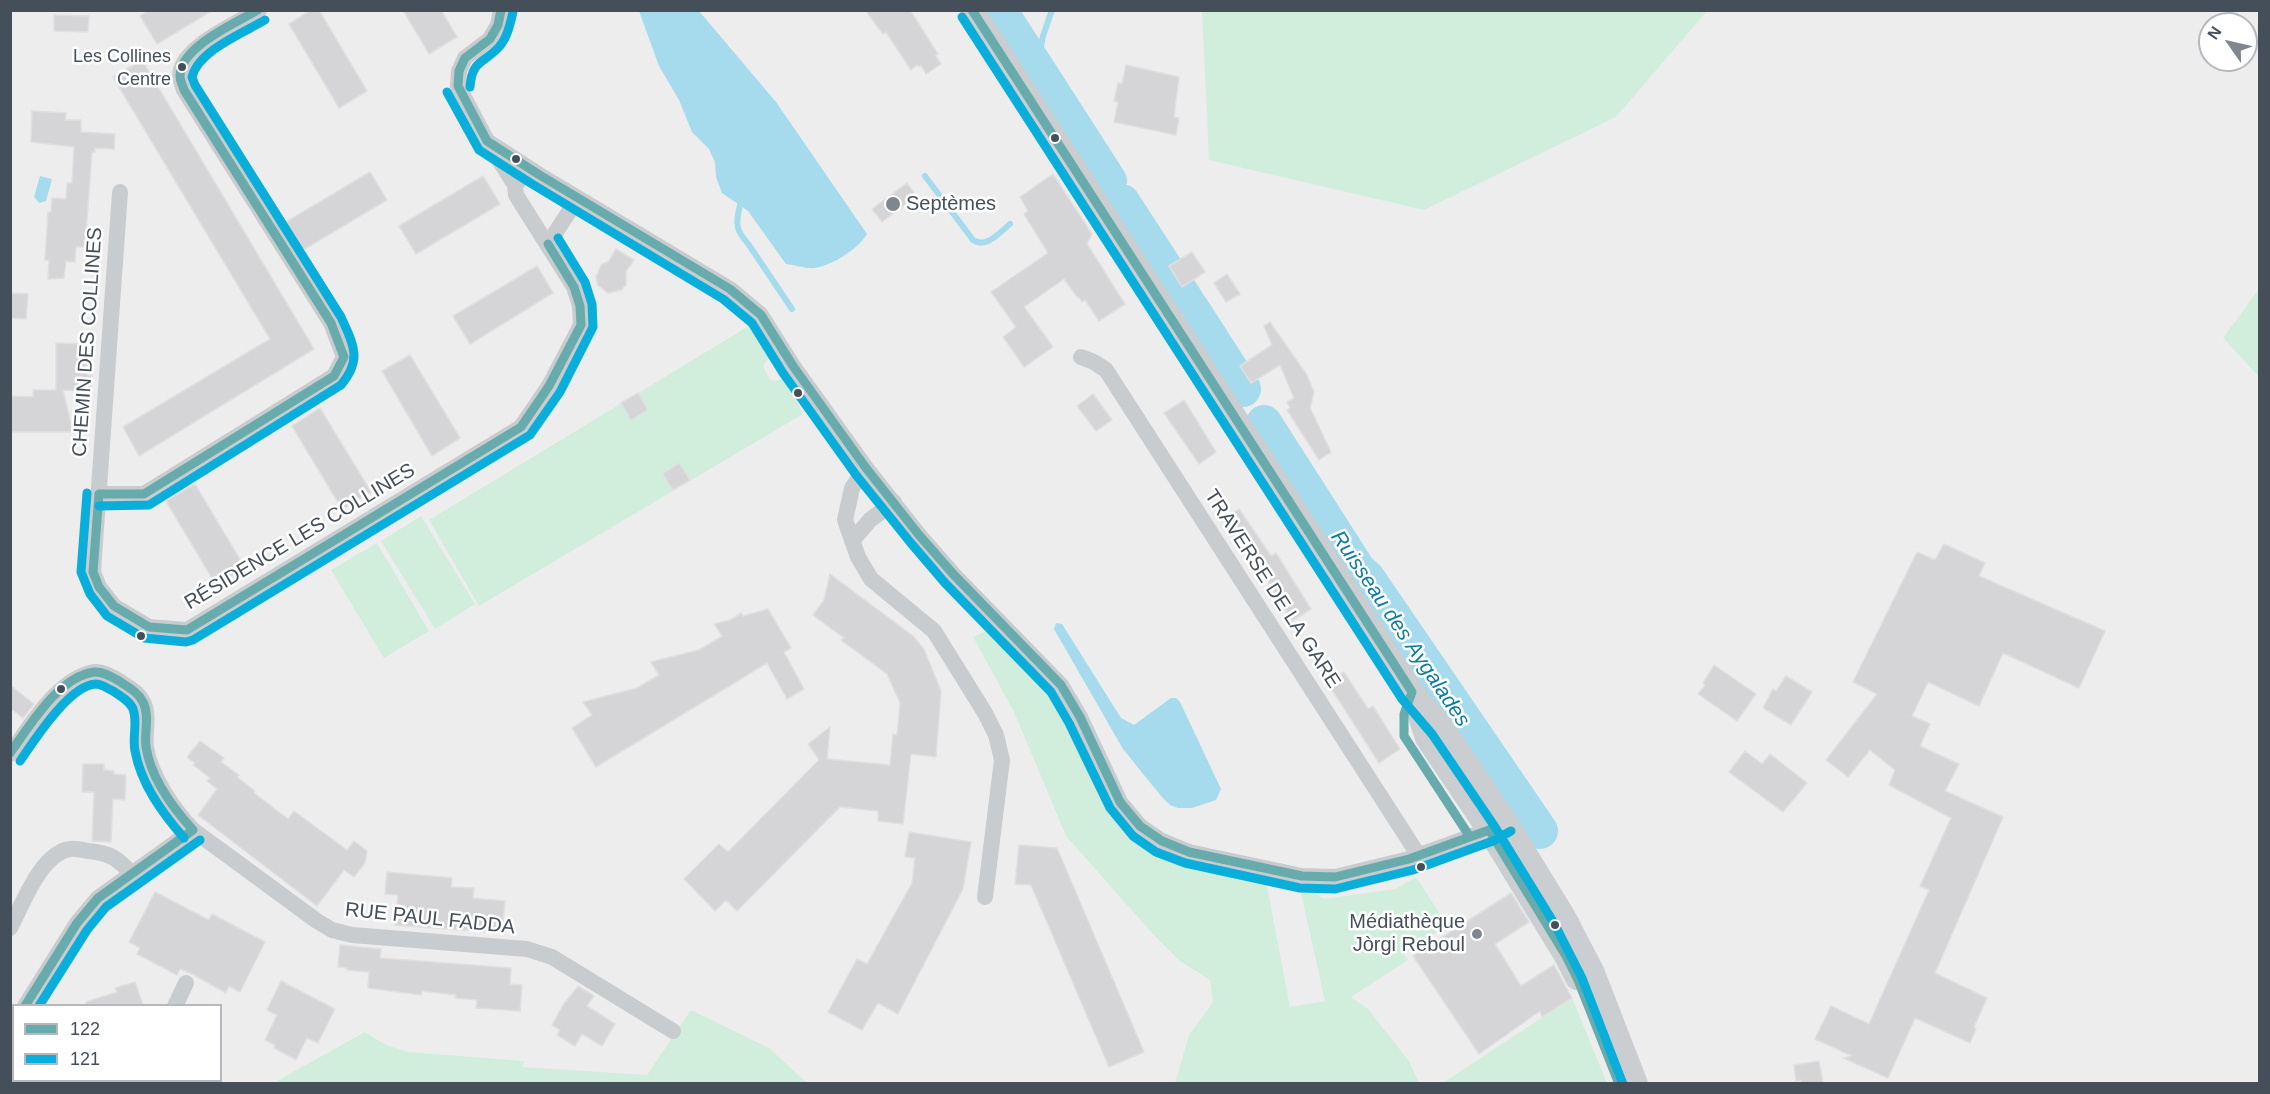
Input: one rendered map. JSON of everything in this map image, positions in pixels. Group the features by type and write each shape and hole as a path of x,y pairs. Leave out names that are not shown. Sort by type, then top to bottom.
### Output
{"main road":[{"path":"972,10 1412,692 1442,727 1578,980 1619,1083"},
{"path":"1497,826 1564,917 1593,973 1636,1083"}],"street":[{"path":"99,494 144,494 334,376 344,357 331,323 184,90 180,77 188,56 198,46 259,10"},
{"name":"RÉSIDENCE LES COLLINES","path":"99,494 93,572 99,587 114,606 148,627 187,630 521,427 549,386 581,325 580,306 574,286 516,195 515,185 487,141 458,86 459,71 465,58 490,39 498,25 501,10"},
{"path":"487,141 730,289 761,315 793,366 866,468 954,575 1061,685 1080,717 1120,801 1140,826 1162,841 1189,852 1302,876 1335,877 1419,856 1497,826"},
{"path":"515,185 522,177 538,174"},
{"name":"CHEMIN DES COLLINES","path":"99,494 120,192"},
{"path":"548,244 578,198"},
{"name":"TRAVERSE DE LA GARE","path":"1081,357 1106,370 1419,856"},
{"path":"866,468 852,488 845,520 858,557 872,579 934,631 985,713 996,735 1002,760 986,897"},
{"path":"852,540 870,520 894,502"},
{"name":"RUE PAUL FADDA","path":"10,754 63,687 80,677 96,672 122,683 136,692 143,702 147,716 146,747 150,763 176,812 193,830 332,930 352,936 527,949 552,957 673,1031"},
{"path":"26,1004 77,923 98,898 193,830"},
{"path":"10,928 39,873 51,857 70,849 92,851 116,857 132,873"},
{"path":"176,1004 186,983"}],"green space":[{"path":"1202,10 1707,11 1616,117 1424,210 1209,160"},
{"path":"2259,289 2259,377 2223,338"},
{"path":"752,324 772,357 763,366 770,380 777,381 784,377 803,414 479,606 429,520"},
{"path":"421,516 475,604 435,629 381,541"},
{"path":"377,543 429,631 384,658 331,570"},
{"path":"991,629 1042,681 1060,712 1105,805 1131,837 1157,857 1190,867 1266,881 1290,1007 1325,1001 1299,884 1324,899 1395,889 1416,877 1447,925 1404,954 1408,960 1351,997 1368,1009 1409,1061 1419,1083 1175,1083 1189,1035 1213,1002 1210,980 1180,961 1152,933 1066,836 1014,712 973,637"},
{"path":"1572,998 1607,1083 1441,1084"},
{"path":"691,1010 769,1048 807,1083 278,1084 277,1081 365,1032 386,1045 408,1052 524,1061 523,1067 647,1075"}],"water":[{"path":"639,11 699,11 776,102 867,234 858,245 837,260 815,268 786,264 748,211 722,193 716,177 715,162 709,149 692,132 679,100 659,66"},
{"path":"40,176 52,179 46,201 39,203 34,197"},
{"path":"1056,623 1062,624 1121,718 1134,725 1171,698 1176,698 1180,702 1221,789 1216,800 1192,808 1178,808 1170,805 1161,796 1123,749 1054,629"}],"building":[{"path":"149,10 213,10 157,44 140,16"},
{"path":"311,10 319,10 367,91 339,108 289,24"},
{"path":"403,10 441,10 457,37 429,54"},
{"path":"865,10 910,10 938,54 935,55 941,64 926,74 921,65 911,70 886,32 883,34"},
{"path":"54,15 89,16 88,32 54,31"},
{"path":"142,60 314,349 139,456 123,427 270,339 113,77"},
{"path":"1126,65 1179,77 1174,117 1179,118 1176,135 1114,122 1118,102 1114,101 1118,83 1122,84"},
{"path":"32,111 66,113 65,120 81,120 81,132 115,134 114,149 95,148 95,152 92,152 85,247 76,247 75,262 66,261 64,278 48,279 49,260 45,260 48,212 51,212 52,198 66,199 67,183 72,183 74,147 31,142"},
{"path":"370,172 387,200 303,250 286,222"},
{"path":"1053,174 1092,234 1087,244 1125,304 1099,321 1085,300 1082,302 1078,298 1064,279 1024,307 1053,347 1024,367 1003,337 1016,327 991,292 1048,253 1024,214 1028,211 1020,197"},
{"path":"483,176 500,204 416,254 399,226"},
{"path":"907,183 916,196 882,222 872,209"},
{"path":"616,249 634,260 626,271 626,285 621,290 608,293 598,285 596,277 601,265 609,261"},
{"path":"1192,252 1205,272 1182,287 1169,266"},
{"path":"537,266 553,293 470,344 453,316"},
{"path":"1227,274 1240,294 1226,302 1214,283"},
{"path":"10,293 28,294 26,319 10,318"},
{"path":"1270,322 1307,375 1314,392 1310,408 1331,452 1319,460 1287,410 1290,408 1287,402 1294,398 1280,365 1251,383 1240,366 1272,345 1264,326"},
{"path":"56,343 86,344 87,375 92,375 91,391 63,390 73,432 11,432 11,396 33,397 33,390 56,390"},
{"path":"410,355 460,438 432,456 382,371"},
{"path":"638,393 648,410 631,420 621,403"},
{"path":"1093,394 1112,420 1096,431 1077,406"},
{"path":"1184,400 1216,452 1199,464 1164,413"},
{"path":"320,408 371,492 342,509 292,426"},
{"path":"679,463 690,480 673,490 663,474"},
{"path":"195,484 245,568 216,585 166,501"},
{"path":"1239,509 1271,556 1276,553 1311,609 1292,621 1266,578 1255,566 1224,519"},
{"path":"1944,544 1985,563 1979,576 2105,631 2079,688 2003,653 1979,706 1928,682 1912,716 1930,724 1920,746 1959,764 1945,791 2003,817 1935,973 1987,998 1974,1027 1976,1029 1970,1043 1915,1018 1888,1078 1843,1058 1852,1056 1815,1039 1831,1006 1869,1024 1929,890 1920,886 1951,818 1889,785 1895,770 1870,750 1848,777 1826,760 1877,694 1853,682 1917,552 1935,560"},
{"path":"830,574 913,636 924,649 941,691 936,757 911,754 903,824 878,821 878,811 840,807 737,911 726,900 715,911 684,879 719,844 728,852 819,760 808,744 830,727 827,759 890,765 893,734 897,735 900,703 887,674 841,640 844,638 813,615 824,600"},
{"path":"768,609 791,648 784,652 804,689 787,699 767,663 596,767 572,728 592,715 583,702 637,688 659,675 651,662 699,650 722,636 714,624 730,620 741,613 743,616"},
{"path":"1714,665 1756,694 1737,721 1698,694"},
{"path":"1344,672 1368,709 1373,706 1400,749 1379,763 1327,682"},
{"path":"1786,676 1812,692 1791,725 1763,708 1773,689 1776,691"},
{"path":"10,685 34,704 23,718 10,708"},
{"path":"200,741 224,758 221,762 239,775 237,777 255,791 254,793 288,819 294,811 347,850 354,841 367,851 365,863 354,877 344,870 317,906 198,815 217,789 207,781 210,778 193,765 195,763 187,757"},
{"path":"1745,751 1762,764 1770,754 1807,783 1783,812 1729,772"},
{"path":"83,764 104,764 104,770 126,775 125,800 113,799 111,842 92,841 94,792 82,792"},
{"path":"909,832 971,842 963,889 898,1014 878,1003 862,1030 828,1012 857,959 867,964 912,883 915,858 905,857"},
{"path":"1019,845 1057,848 1144,1052 1109,1067 1031,885 1015,884"},
{"path":"387,872 452,878 451,887 474,888 473,898 505,901 502,933 395,925 398,895 385,894"},
{"path":"155,892 209,920 212,914 265,942 240,992 229,986 226,993 180,969 177,975 137,954 140,948 129,942"},
{"path":"1511,893 1529,922 1495,944 1521,986 1554,965 1572,998 1542,1017 1540,1011 1479,1054 1413,956"},
{"path":"340,945 381,949 380,958 511,968 510,984 522,985 520,1011 476,1008 477,1000 455,998 456,995 422,991 421,995 368,988 369,972 338,967"},
{"path":"281,981 335,1009 318,1043 307,1038 296,1060 274,1048 275,1045 265,1040 277,1015 267,1010"},
{"path":"135,982 143,1004 86,1004 86,1002 117,992 115,988"},
{"path":"578,986 594,996 587,1006 615,1024 602,1046 582,1034 575,1046 557,1035 560,1030 552,1025 563,1005"},
{"path":"1819,1061 1823,1083 1796,1081 1794,1065"}],"waterway":[{"name":"Ruisseau des Aygalades","path":"999,10 1109,181"},
{"path":"1037,68 1043,36 1052,10"},
{"path":"925,176 973,240 983,243 988,241 1010,224"},
{"name":"Ruisseau des Aygalades","path":"1122,202 1187,302"},
{"path":"740,205 737,218 739,231 792,309"},
{"name":"Ruisseau des Aygalades","path":"1191,308 1243,389"},
{"name":"Ruisseau des Aygalades","path":"1264,423 1358,570 1367,578 1540,831"}],"transit line":[{"name":"122","path":"99,494 144,494 334,376 344,357 331,323 184,90 180,80 182,65 199,46 258,10"},
{"name":"122","path":"458,86 459,71 465,58 490,39 498,25 501,10"},
{"name":"122","path":"972,10 1412,692"},
{"name":"121","path":"470,87 476,67 504,40 513,12"},
{"name":"121","path":"962,17 1402,699 1432,734 1495,827 1554,923 1582,978 1623,1084"},
{"name":"121","path":"99,506 149,505 341,385 352,367 354,351 341,317 192,77 196,68 212,51 265,20"},
{"name":"122","path":"458,86 487,141 730,289 761,315 793,366 866,468 919,535 954,575 1061,685 1080,717 1120,802 1140,826 1162,841 1189,852 1302,876 1335,877 1409,859 1489,830"},
{"name":"121","path":"447,92 479,150 723,299 752,323 783,373 856,475 910,542 945,583 1051,692 1069,723 1110,808 1133,836 1156,852 1185,863 1300,888 1335,889 1413,870 1493,841 1511,831"},
{"name":"121","path":"87,493 81,572 90,594 107,616 144,638 186,642 193,640 530,435 560,392 593,327 592,304 585,282 558,238"},
{"name":"122","path":"99,494 93,572 99,587 114,606 149,627 187,630 521,427 549,386 581,325 580,306 574,287 548,244"},
{"name":"122","path":"10,753 46,704 68,683 81,676 101,672 132,690 143,702 146,713 146,747 152,770 170,802 193,830"},
{"name":"121","path":"20,761 53,715 75,694 96,684 103,686 132,706 135,719 135,751 142,775 160,808 184,838"},
{"name":"122","path":"1412,692 1404,714 1404,736 1470,837"},
{"name":"122","path":"26,1004 77,923 98,898 193,830"},
{"name":"122","path":"1489,830 1566,956 1578,980 1619,1084"},
{"name":"121","path":"40,1004 87,930 106,907 200,840"}],"place":[{"name":"Les Collines Centre","path":"182,67"},
{"name":"Septèmes","path":"893,204"},
{"name":"Médiathèque Jòrgi Reboul","path":"1477,934"}]}
